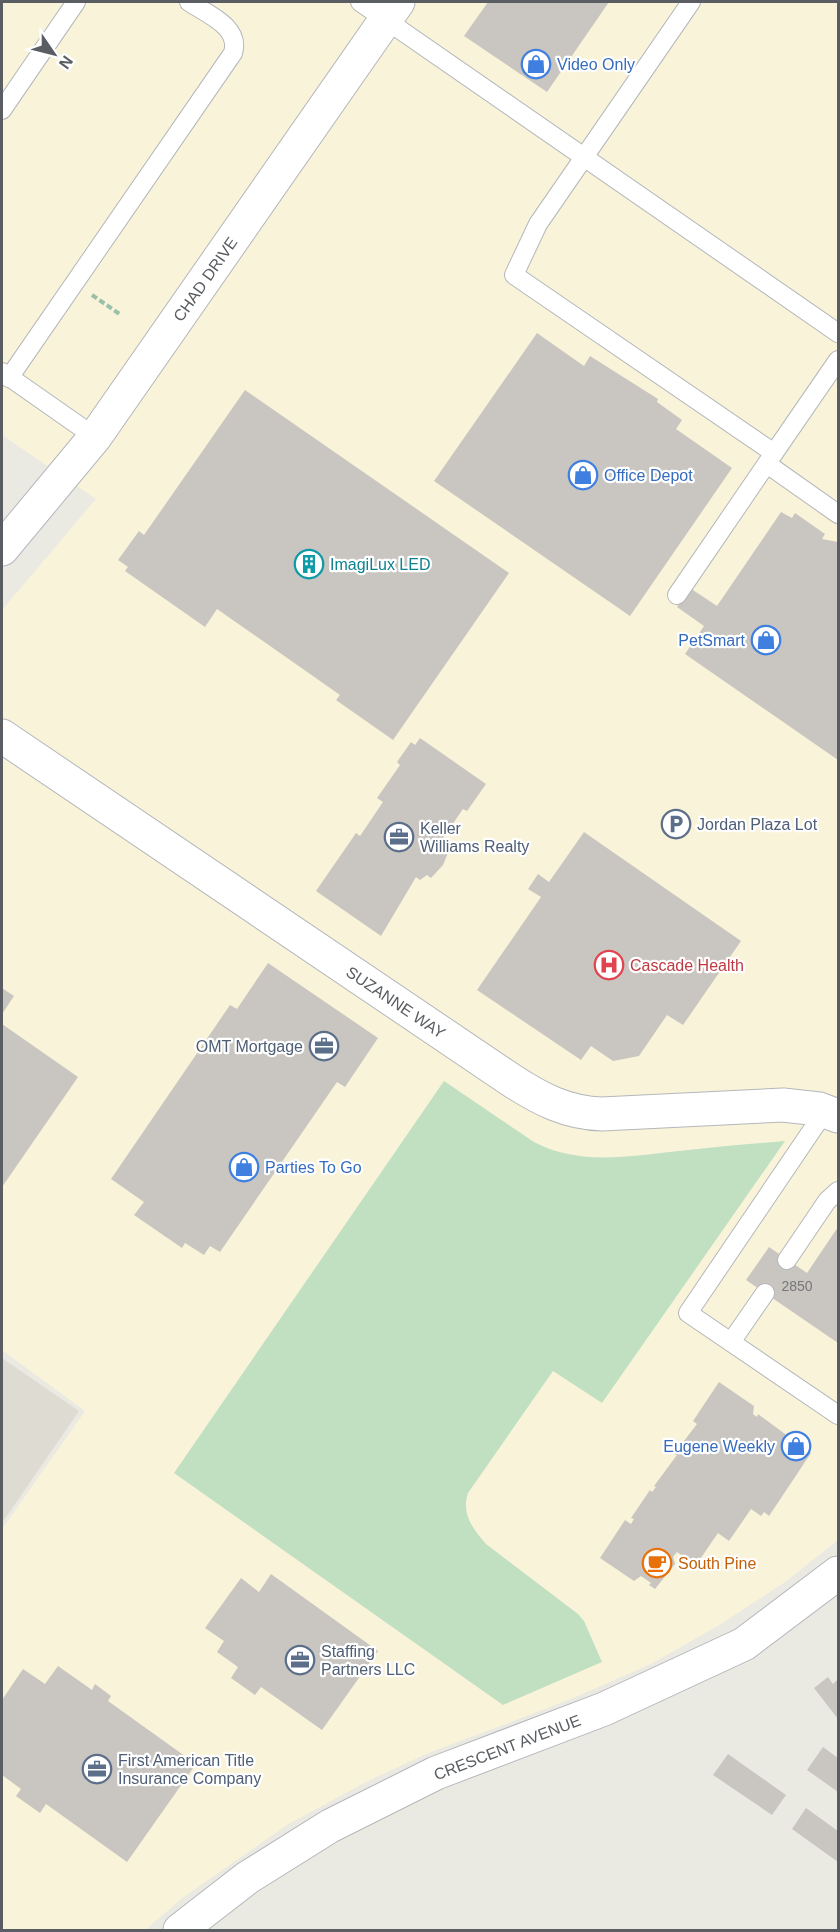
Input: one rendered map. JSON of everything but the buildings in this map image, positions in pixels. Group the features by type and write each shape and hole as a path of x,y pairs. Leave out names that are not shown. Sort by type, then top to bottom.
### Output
{"street":[{"name":"CHAD DRIVE","path":"2,549 95,437 381,7"},
{"name":"SUZANNE WAY","path":"2,736 512,1080 553,1104 581,1113 602,1114 783,1105 832,1113"},
{"name":"CRESCENT AVENUE","path":"180,1930 247,1878 330,1826 436,1773 604,1709 744,1644 838,1573"}],"lane":[{"path":"2,110 76,2"},
{"path":"95,437 5,375 233,53 236,45 232,32 189,2"},
{"path":"691,2 538,224 514,275 770,459 838,514"},
{"path":"381,7 584,157 838,333"},
{"path":"677,595 838,360"},
{"path":"832,1113 688,1313 838,1415"},
{"path":"787,1260 827,1201 838,1191"},
{"path":"731,1342 765,1293"}],"path":[{"path":"90,293 121,315"}],"shaded area":[{"path":"2,2 838,2 838,1540 785,1582 721,1624 651,1664 571,1699 426,1754 366,1782 287,1825 185,1896 145,1930 2,1930 2,1529 85,1411 2,1350 2,610 96,499 2,435"},
{"path":"2,1358 79,1411 2,1523"}],"green space":[{"path":"444,1081 534,1142 569,1154 587,1157 623,1157 785,1141 602,1403 553,1371 468,1493 467,1514 481,1538 578,1614 584,1621 602,1662 503,1705 174,1473"}],"place":[{"name":"Video Only","path":"536,64"},
{"name":"Office Depot","path":"583,475"},
{"name":"ImagiLux LED","path":"309,564"},
{"name":"PetSmart","path":"766,640"},
{"name":"Jordan Plaza Lot","path":"676,824"},
{"name":"Keller Williams Realty","path":"399,837"},
{"name":"Cascade Health","path":"609,965"},
{"name":"OMT Mortgage","path":"324,1046"},
{"name":"Parties To Go","path":"244,1167"},
{"name":"Eugene Weekly","path":"796,1446"},
{"name":"South Pine","path":"657,1563"},
{"name":"Staffing Partners LLC","path":"300,1660"},
{"name":"First American Title Insurance Company","path":"97,1769"}]}
